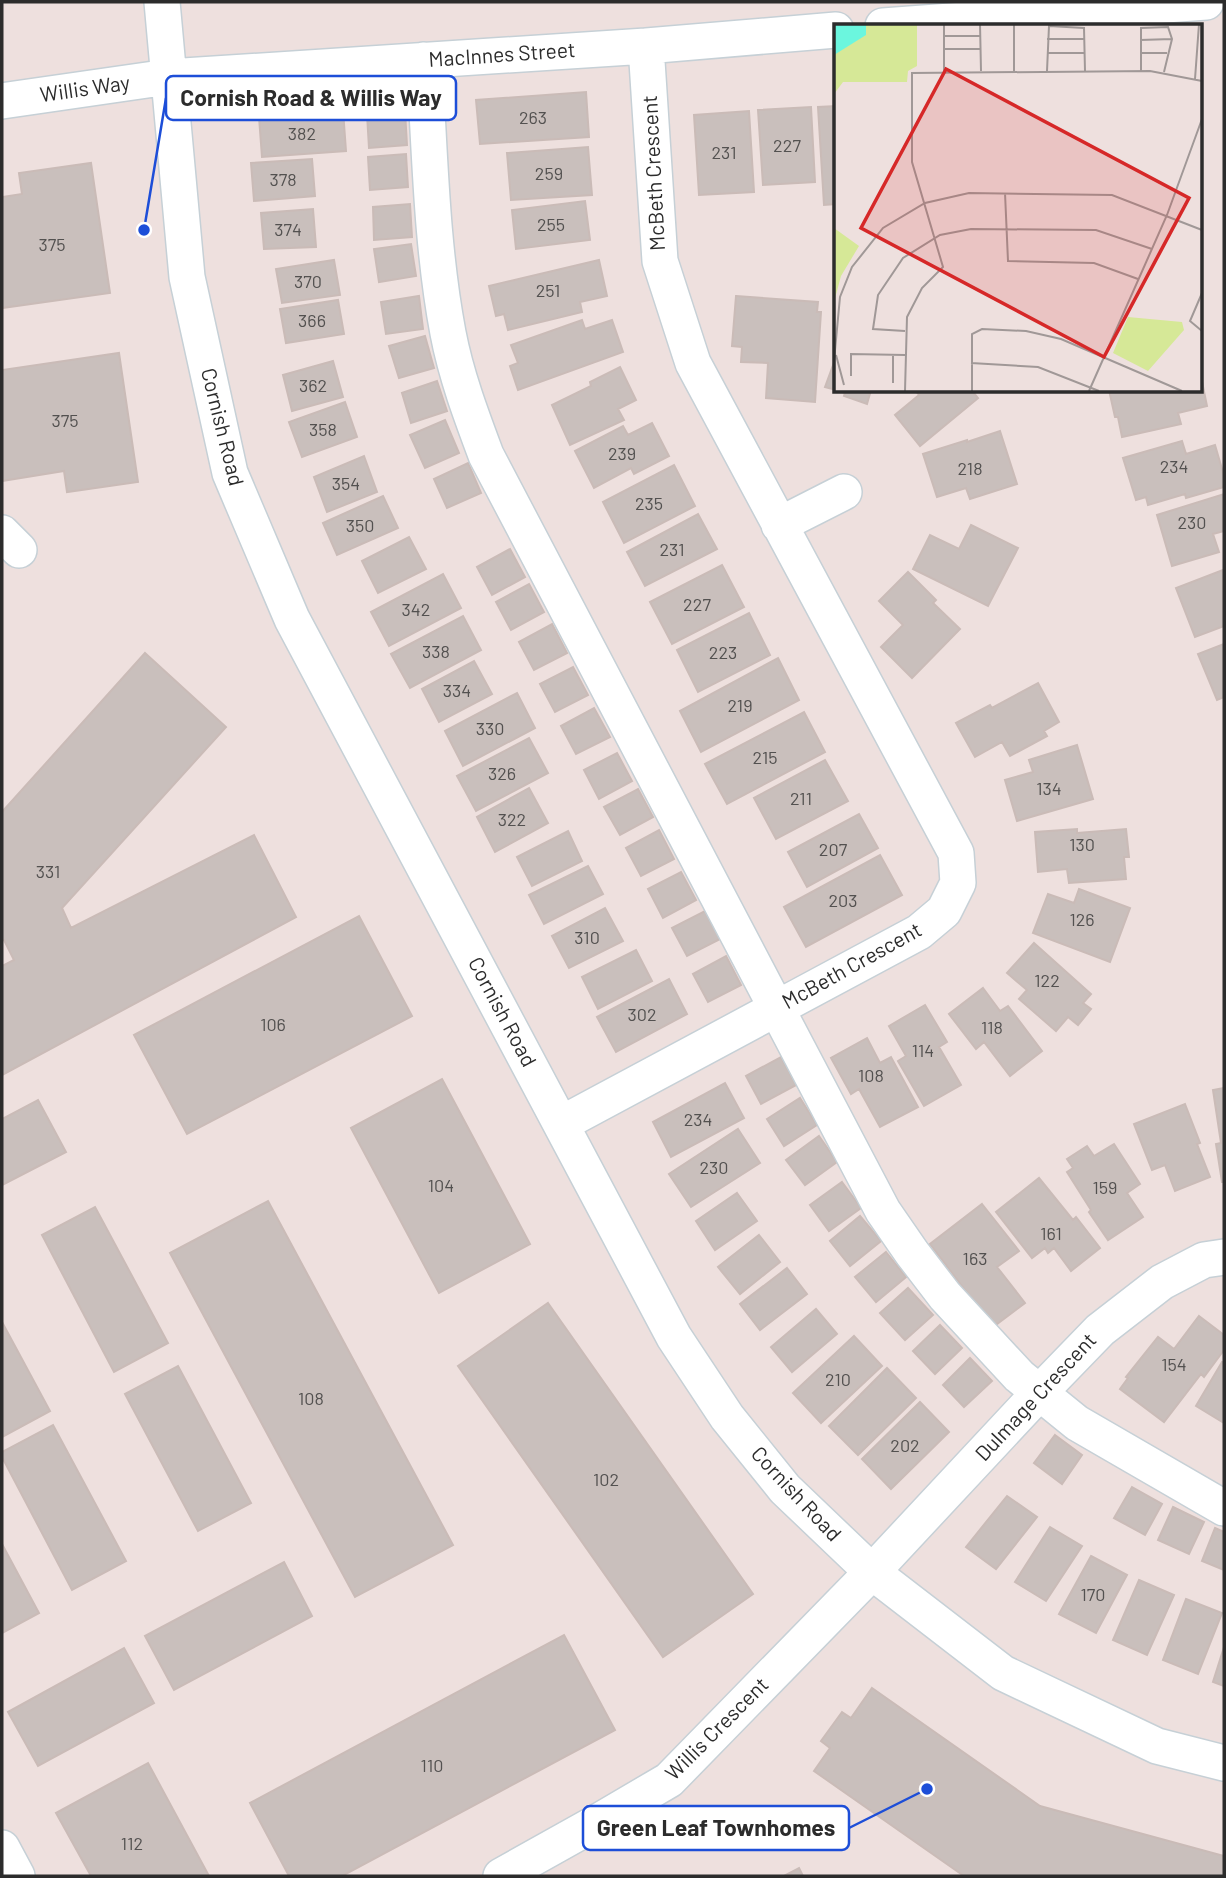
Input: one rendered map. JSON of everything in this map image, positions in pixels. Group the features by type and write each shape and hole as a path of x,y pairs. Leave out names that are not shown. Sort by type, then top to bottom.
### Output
{"street":[{"name":"Cornish Road","path":"162,2 187,277 230,474 292,620 674,1337 727,1418 785,1489 872,1572 1003,1673 1157,1746 1224,1763"},
{"path":"910,24 1206,2"},
{"path":"1222,2 1224,23"},
{"name":"MacInnes Street","path":"168,77 646,46 834,30"},
{"name":"McBeth Crescent","path":"561,1124 919,932 944,911 957,884 956,853 693,363 660,261 646,46"},
{"path":"424,60 437,259 448,334 464,396 486,455 883,1211 946,1296 1018,1376 1077,1423 1224,1508"},
{"name":"Willis Way","path":"2,101 168,77"},
{"path":"779,525 844,492"},
{"name":"Dulmage Crescent","path":"872,1572 1100,1330 1162,1282 1204,1260 1224,1257"},
{"name":"Willis Crescent","path":"501,1876 669,1780 872,1572"},
{"path":"2,1848 17,1876"}],"building":[{"path":"586,92 589,137 480,144 476,100"},
{"path":"834,106 834,204 824,205 818,107"},
{"path":"811,107 815,182 763,185 758,110"},
{"path":"343,110 346,151 262,157 259,117"},
{"path":"405,111 407,145 369,148 367,114"},
{"path":"749,111 754,192 699,195 694,115"},
{"path":"588,147 592,195 511,200 507,153"},
{"path":"406,154 408,187 370,190 368,157"},
{"path":"312,159 315,196 254,201 251,163"},
{"path":"91,163 110,293 2,308 2,197 22,194 19,173"},
{"path":"585,201 590,240 516,249 512,210"},
{"path":"410,204 412,237 374,240 373,207"},
{"path":"313,209 316,247 264,249 261,213"},
{"path":"411,244 416,276 379,282 374,249"},
{"path":"334,260 340,295 282,303 276,269"},
{"path":"599,260 607,296 580,302 582,312 508,330 504,314 496,316 489,286"},
{"path":"419,296 423,329 386,334 381,302"},
{"path":"736,296 818,302 817,312 821,312 815,402 766,398 768,363 741,362 742,347 732,346"},
{"path":"338,300 344,334 286,343 280,309"},
{"path":"582,320 585,329 612,320 623,352 518,390 510,366 518,363 511,345"},
{"path":"425,336 434,368 399,378 389,346"},
{"path":"119,353 138,482 67,492 64,471 2,481 2,370"},
{"path":"333,361 343,397 292,411 283,375"},
{"path":"834,362 834,389 825,387"},
{"path":"620,367 636,400 618,409 624,420 570,445 552,405 591,386 590,382"},
{"path":"437,381 447,411 411,423 402,393"},
{"path":"1202,382 1207,406 1178,413 1181,424 1122,437 1118,417 1115,417 1109,392 1202,392"},
{"path":"842,392 870,392 867,404 844,396 845,393"},
{"path":"917,392 973,392 978,398 920,446 895,415 919,395"},
{"path":"345,402 357,437 302,457 289,422"},
{"path":"445,420 459,453 425,468 410,435"},
{"path":"652,423 669,456 634,474 631,468 594,488 575,451 623,426 628,435"},
{"path":"1000,431 1017,484 970,499 966,488 937,497 923,454"},
{"path":"1182,441 1186,454 1215,445 1224,476 1224,487 1186,498 1185,494 1148,505 1146,497 1136,500 1123,458"},
{"path":"364,456 377,492 327,512 314,477"},
{"path":"468,463 481,493 447,508 434,479"},
{"path":"674,465 695,506 624,543 603,502"},
{"path":"1224,494 1224,531 1213,534 1219,552 1172,566 1157,515"},
{"path":"383,496 398,528 337,555 323,523"},
{"path":"698,514 717,549 645,586 627,552"},
{"path":"971,525 1018,548 988,606 913,569 930,535 959,549"},
{"path":"409,537 426,569 378,593 362,561"},
{"path":"510,549 525,577 492,595 477,567"},
{"path":"722,565 744,607 672,644 650,602"},
{"path":"1223,570 1224,626 1195,637 1176,588"},
{"path":"908,572 936,600 933,603 960,629 912,678 881,647 903,625 879,601"},
{"path":"443,574 461,608 389,646 371,612"},
{"path":"529,584 544,612 511,630 496,602"},
{"path":"749,613 770,655 698,692 677,650"},
{"path":"463,616 481,650 410,688 391,654"},
{"path":"552,624 567,653 534,670 519,642"},
{"path":"1224,644 1224,697 1217,700 1198,654"},
{"path":"145,653 226,727 62,908 71,928 254,835 296,917 2,1075 2,966 14,960 2,940 2,812"},
{"path":"778,658 799,700 701,752 680,711"},
{"path":"474,661 492,694 439,722 422,689"},
{"path":"573,667 588,695 555,712 540,684"},
{"path":"1038,683 1059,722 1044,731 1047,736 1010,756 1002,742 975,757 956,723 990,705 992,708"},
{"path":"517,693 535,728 463,766 445,731"},
{"path":"594,708 610,737 576,754 561,726"},
{"path":"804,712 825,752 727,804 705,764"},
{"path":"529,738 548,773 476,811 457,776"},
{"path":"1077,745 1093,799 1017,821 1005,780 1033,772 1029,760"},
{"path":"617,753 632,781 599,799 584,770"},
{"path":"825,760 848,801 776,839 754,798"},
{"path":"529,788 548,823 495,852 477,817"},
{"path":"638,789 653,817 620,835 604,807"},
{"path":"859,814 878,848 807,887 788,852"},
{"path":"1077,829 1077,833 1126,829 1129,857 1124,857 1126,879 1069,883 1067,869 1038,872 1035,832"},
{"path":"659,830 674,859 641,876 626,848"},
{"path":"568,831 582,861 532,886 517,857"},
{"path":"880,855 902,895 806,947 784,907"},
{"path":"588,866 603,894 544,924 529,895"},
{"path":"681,872 696,900 663,918 648,889"},
{"path":"1079,889 1130,908 1110,962 1033,933 1048,894 1074,903"},
{"path":"605,908 623,941 569,968 552,936"},
{"path":"705,911 720,939 687,956 672,928"},
{"path":"359,916 412,1016 187,1134 134,1035"},
{"path":"1034,943 1091,994 1083,1003 1091,1009 1078,1025 1068,1017 1056,1031 1019,999 1027,990 1007,973"},
{"path":"636,950 652,981 598,1009 582,977"},
{"path":"726,956 741,985 708,1002 693,974"},
{"path":"669,979 687,1014 616,1052 597,1017"},
{"path":"983,988 1000,1011 1008,1006 1042,1051 1010,1076 984,1042 976,1049 949,1014"},
{"path":"925,1005 947,1042 939,1047 961,1085 924,1106 898,1061 906,1056 889,1026"},
{"path":"867,1038 880,1063 891,1057 918,1107 880,1127 859,1089 851,1094 831,1058"},
{"path":"781,1057 796,1085 761,1104 746,1076"},
{"path":"442,1079 530,1244 439,1293 351,1128"},
{"path":"725,1083 744,1118 671,1157 653,1122"},
{"path":"1224,1088 1222,1182 1216,1144 1221,1143 1213,1090"},
{"path":"800,1098 817,1125 784,1146 767,1119"},
{"path":"38,1100 66,1152 2,1185 2,1119"},
{"path":"1185,1104 1210,1177 1175,1191 1165,1165 1152,1170 1134,1124"},
{"path":"738,1129 760,1163 691,1207 669,1174"},
{"path":"819,1136 837,1162 805,1185 786,1160"},
{"path":"1114,1144 1140,1184 1127,1193 1143,1217 1108,1240 1067,1172 1073,1168 1067,1159 1087,1146 1094,1156"},
{"path":"1039,1178 1073,1220 1076,1217 1100,1248 1071,1271 1054,1248 1048,1253 1045,1248 1032,1258 996,1212"},
{"path":"842,1182 861,1208 829,1231 810,1205"},
{"path":"737,1193 757,1221 715,1250 696,1221"},
{"path":"268,1201 453,1545 355,1597 170,1253"},
{"path":"982,1204 1019,1251 997,1267 1025,1303 993,1327 930,1244"},
{"path":"95,1207 168,1343 114,1372 42,1235"},
{"path":"860,1216 881,1241 850,1266 830,1241"},
{"path":"759,1235 780,1262 740,1294 718,1267"},
{"path":"886,1252 906,1277 876,1302 855,1277"},
{"path":"787,1268 807,1294 760,1330 740,1304"},
{"path":"908,1288 933,1315 905,1340 880,1313"},
{"path":"548,1303 753,1594 663,1657 458,1366"},
{"path":"816,1309 837,1334 792,1372 771,1347"},
{"path":"1199,1316 1224,1335 1224,1350 1204,1377 1201,1374 1164,1422 1120,1389 1128,1378 1126,1377 1158,1337 1174,1349"},
{"path":"2,1322 50,1411 2,1437"},
{"path":"940,1325 962,1348 935,1374 913,1351"},
{"path":"854,1336 882,1366 821,1423 793,1393"},
{"path":"970,1358 992,1381 964,1407 943,1385"},
{"path":"1222,1362 1224,1363 1224,1423 1196,1406"},
{"path":"178,1366 251,1503 198,1531 125,1394"},
{"path":"887,1368 916,1398 858,1455 829,1426"},
{"path":"920,1402 949,1432 891,1489 862,1459"},
{"path":"53,1425 126,1561 72,1590 2,1457 2,1452"},
{"path":"1055,1435 1082,1455 1062,1484 1034,1463"},
{"path":"1132,1487 1162,1504 1145,1535 1114,1518"},
{"path":"1007,1496 1037,1517 996,1569 966,1547"},
{"path":"1173,1507 1204,1522 1189,1554 1158,1540"},
{"path":"1050,1527 1082,1546 1046,1601 1015,1582"},
{"path":"1215,1528 1224,1532 1224,1570 1202,1561"},
{"path":"2,1544 39,1613 2,1633"},
{"path":"1091,1556 1127,1575 1096,1633 1059,1614"},
{"path":"284,1562 312,1616 174,1690 145,1636"},
{"path":"1139,1580 1174,1595 1147,1655 1113,1640"},
{"path":"1186,1599 1222,1613 1198,1674 1163,1660"},
{"path":"564,1635 615,1730 342,1876 289,1876 250,1803"},
{"path":"1224,1647 1224,1686 1213,1682"},
{"path":"124,1648 154,1703 38,1766 8,1712"},
{"path":"872,1688 1040,1806 1224,1856 1224,1876 964,1876 814,1771 830,1748 821,1741 842,1712 851,1718"},
{"path":"148,1763 209,1876 91,1876 56,1813"},
{"path":"799,1868 803,1876 784,1876"}],"place":[{"name":"Cornish Road & Willis Way","path":"144,230"},
{"name":"Green Leaf Townhomes","path":"927,1789"}]}
